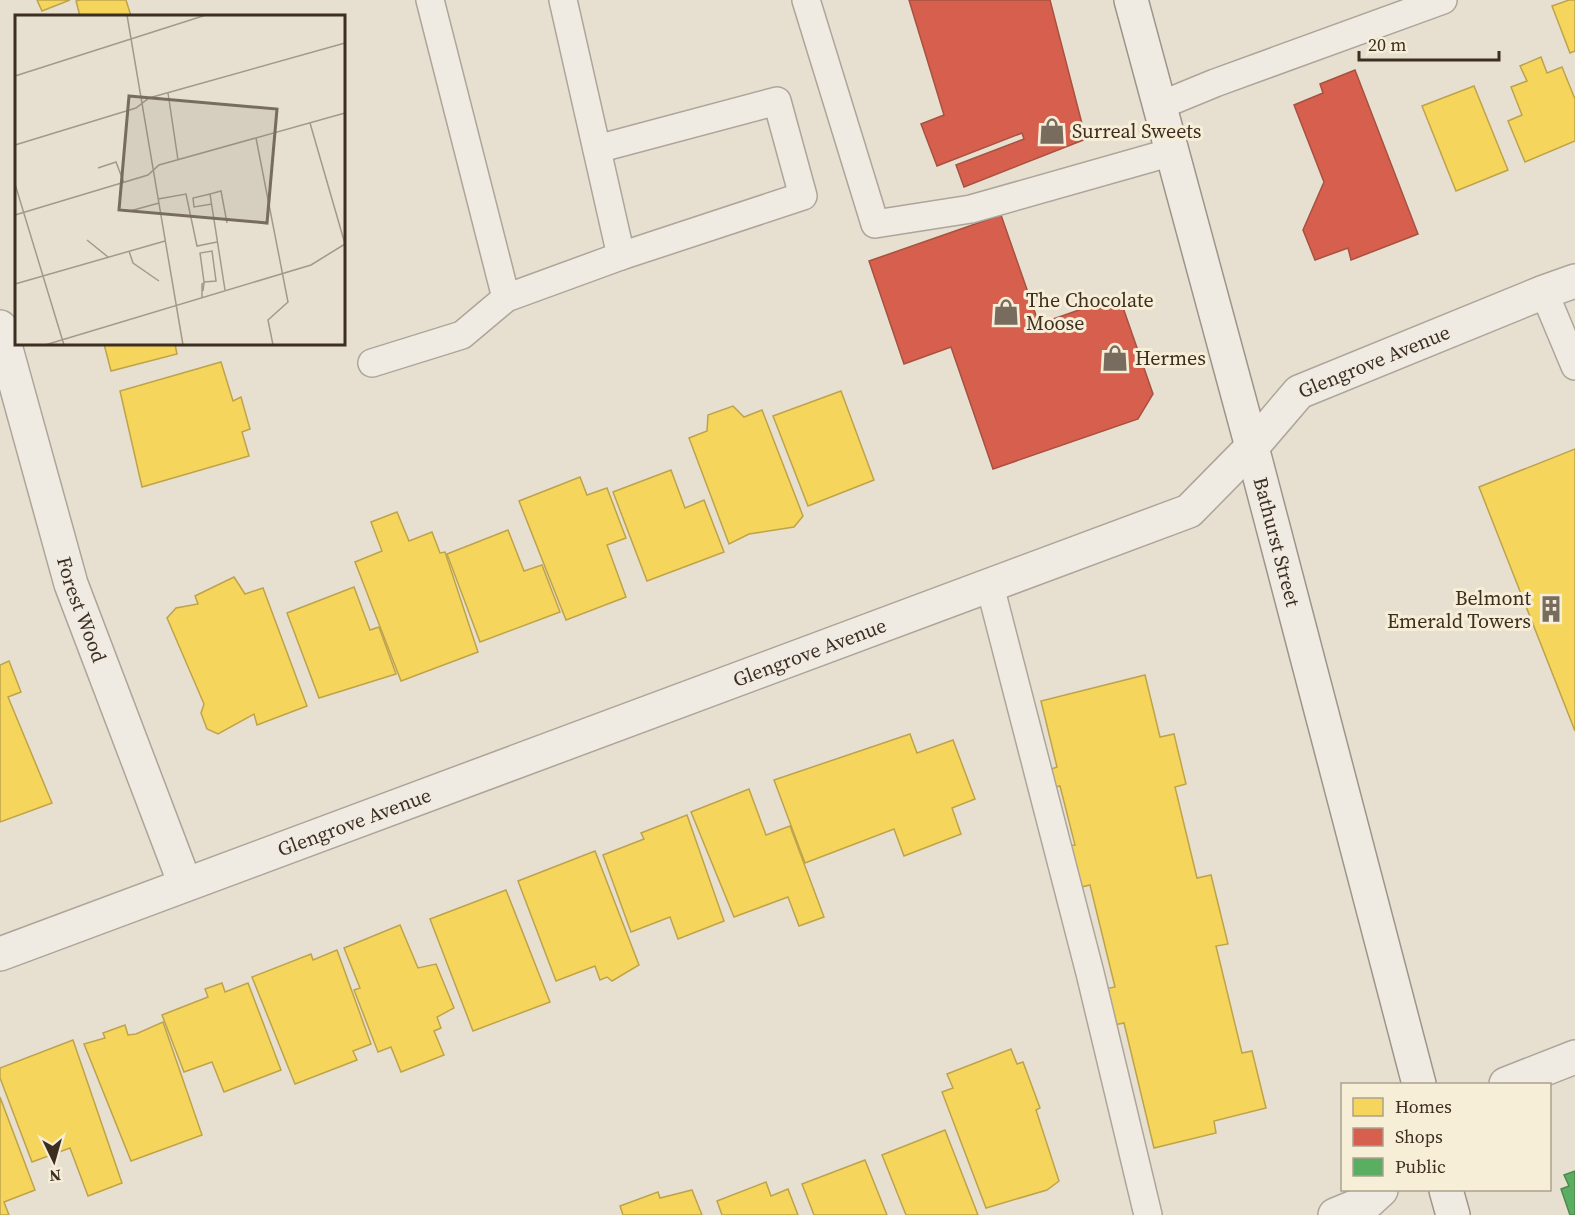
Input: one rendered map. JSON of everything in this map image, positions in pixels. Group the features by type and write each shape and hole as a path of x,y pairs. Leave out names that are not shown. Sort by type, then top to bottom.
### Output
{"street":[{"name":"Bathurst Street","path":"1131,0 1252,447 1419,1083"},
{"name":"Glengrove Avenue","path":"0,954 1189,511 1252,447 1299,392 1575,281"},
{"name":"Forest Wood","path":"0,327 71,584 185,884"},
{"path":"1509,1083 1575,1057"},
{"path":"1335,1215 1369,1202 1380,1191"},
{"path":"1446,1191 1453,1215"}],"lane":[{"path":"430,0 506,298"},
{"path":"563,0 621,256"},
{"path":"806,0 875,224 971,209 1172,152"},
{"path":"1160,106 1215,83 1443,0"},
{"path":"372,363 462,335 506,298 621,256 802,196 777,101 597,149"},
{"path":"1544,292 1575,366"},
{"path":"990,586 1090,973 1148,1215"}],"building: Homes":[{"path":"37,0 70,0 42,11"},
{"path":"126,0 131,15 80,15 76,1"},
{"path":"1575,0 1575,51 1570,53 1552,6"},
{"path":"1541,57 1547,73 1562,67 1575,99 1575,141 1525,162 1508,121 1522,115 1511,87 1527,81 1520,66"},
{"path":"1474,86 1508,170 1456,191 1422,106"},
{"path":"104,345 175,345 177,354 111,371"},
{"path":"221,362 233,401 241,397 250,429 242,432 249,456 142,487 120,391"},
{"path":"841,391 874,480 808,506 773,416"},
{"path":"733,406 744,417 762,410 803,516 794,527 749,534 729,544 689,438 707,431 708,415"},
{"name":"Belmont Emerald Towers","path":"1575,449 1575,731 1479,487"},
{"path":"671,470 685,508 704,500 724,552 647,581 613,492"},
{"path":"580,477 587,495 607,488 626,538 607,545 626,597 566,620 519,501"},
{"path":"397,512 409,541 432,532 440,553 445,552 478,652 401,681 355,562 382,551 371,522"},
{"path":"508,530 524,571 542,565 560,612 480,642 447,554"},
{"path":"234,577 245,594 263,588 307,706 257,725 254,714 218,734 207,729 201,713 204,704 167,618 176,608 198,604 195,596"},
{"path":"354,587 370,630 379,627 396,674 319,698 287,613"},
{"path":"9,661 21,692 8,697 52,803 0,822 0,665"},
{"path":"1145,675 1160,737 1174,734 1186,784 1175,787 1197,878 1211,875 1228,944 1216,946 1242,1053 1252,1051 1266,1108 1214,1121 1216,1133 1154,1148 1124,1023 1114,1025 1105,989 1115,987 1090,885 1077,888 1067,846 1075,845 1060,786 1050,788 1046,771 1057,767 1041,701"},
{"path":"910,734 917,753 953,740 975,799 952,808 961,834 904,856 894,829 805,863 774,780"},
{"path":"749,789 766,835 790,826 824,917 799,926 788,897 734,917 691,812"},
{"path":"687,815 724,921 678,939 670,917 631,932 603,855 644,839 641,833"},
{"path":"595,851 639,965 612,981 607,977 600,980 595,966 556,981 518,881"},
{"path":"506,890 550,1002 473,1031 430,919"},
{"path":"400,925 418,968 436,964 454,1008 437,1017 441,1028 434,1031 444,1055 401,1072 391,1047 378,1052 354,990 360,988 344,948"},
{"path":"337,950 371,1044 353,1051 357,1060 295,1084 252,977 311,954 313,960"},
{"path":"222,983 225,992 248,983 281,1070 224,1092 212,1062 184,1072 162,1015 208,997 205,989"},
{"path":"163,1022 202,1135 131,1161 84,1044 105,1038 103,1033 125,1025 128,1035 136,1034"},
{"path":"73,1040 122,1183 88,1196 70,1148 32,1162 0,1078 0,1068"},
{"path":"1011,1049 1017,1064 1023,1062 1040,1108 1036,1110 1059,1181 1047,1190 986,1208 942,1092 953,1088 947,1074"},
{"path":"0,1097 35,1190 4,1202 9,1215 0,1215"},
{"path":"945,1130 978,1215 906,1215 882,1155"},
{"path":"865,1160 887,1215 814,1215 802,1184"},
{"path":"766,1182 771,1196 788,1189 798,1215 722,1215 717,1201"},
{"path":"692,1190 702,1215 623,1215 620,1206 658,1192 660,1198"}],"building: Shops":[{"path":"909,0 1050,0 1086,139 964,187 956,165 1024,139 1022,133 937,166 921,124 944,115"},
{"path":"1355,70 1418,234 1351,260 1348,248 1315,260 1303,230 1324,182 1294,105 1323,93 1320,84"},
{"path":"1001,215 1039,324 1119,296 1153,394 1138,419 993,469 951,347 904,364 869,261"}],"building: Public":[{"path":"1575,1171 1575,1215 1570,1215 1561,1189 1569,1186 1564,1175"}],"place":[{"name":"Surreal Sweets","path":"1052,131"},
{"name":"The Chocolate Moose","path":"1006,312"},
{"name":"Hermes","path":"1115,358"},
{"name":"Belmont Emerald Towers","path":"1551,609"}]}
